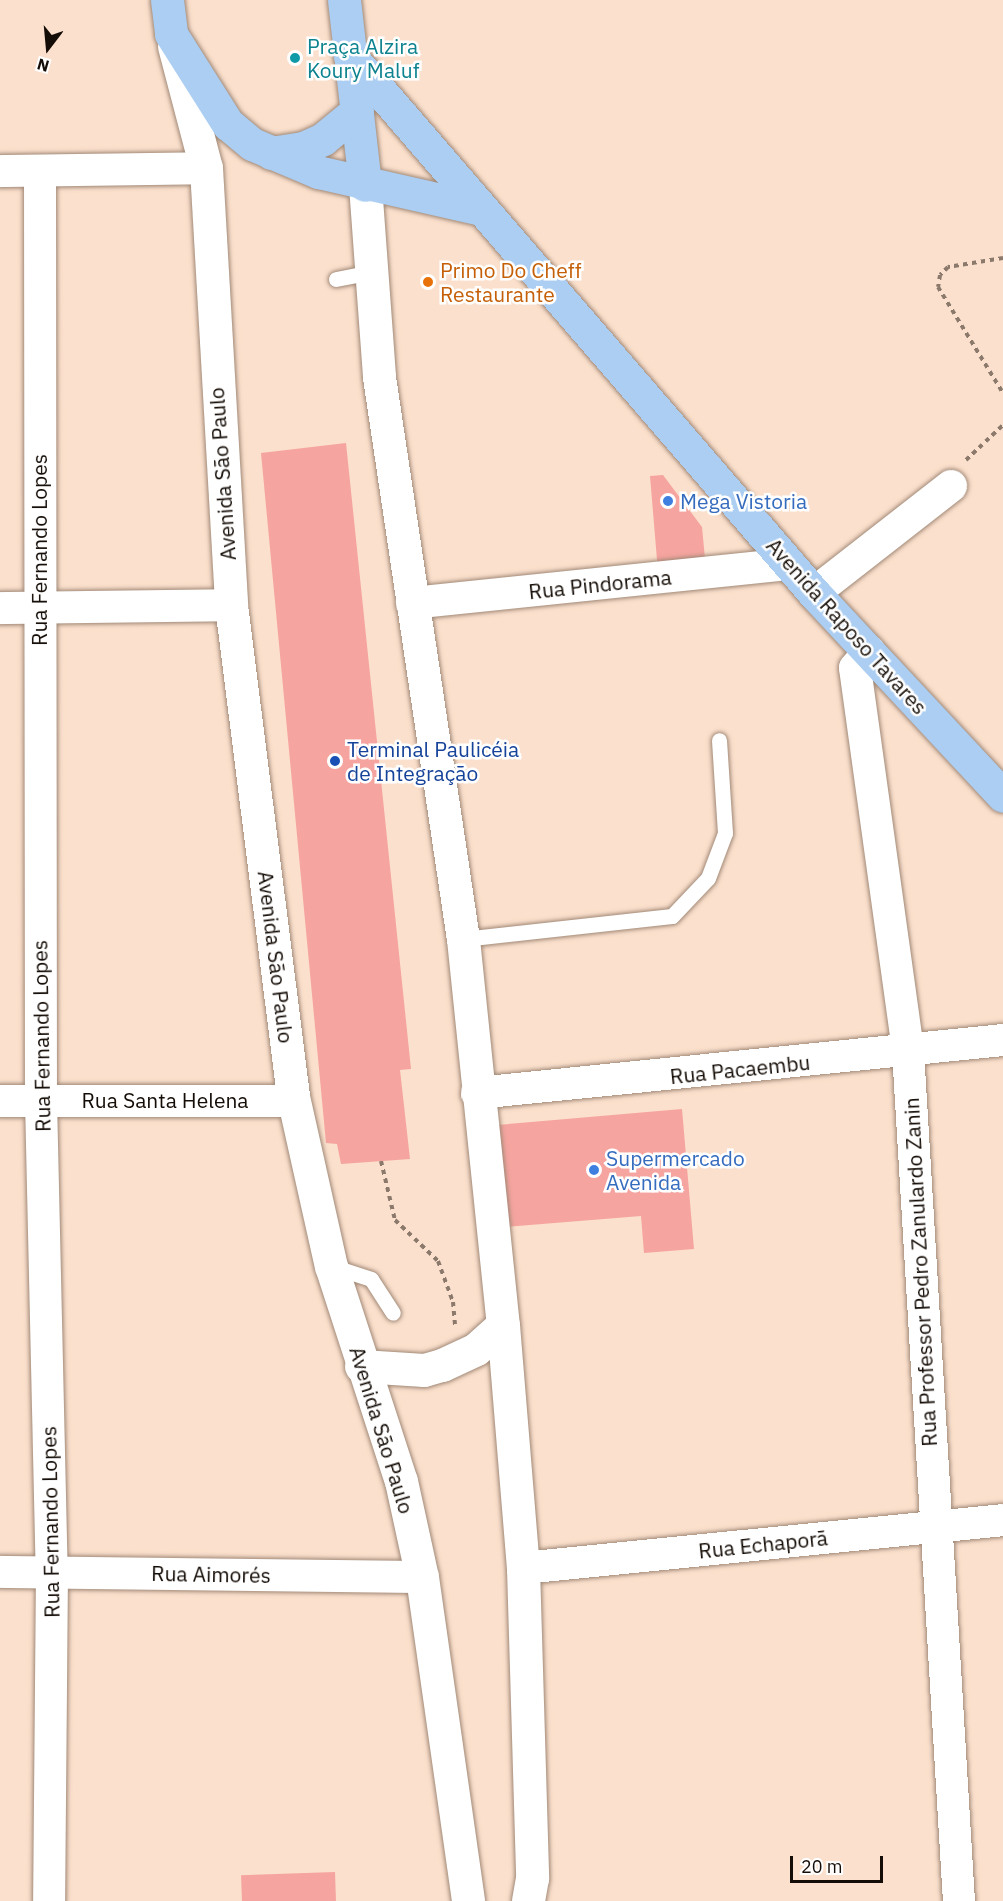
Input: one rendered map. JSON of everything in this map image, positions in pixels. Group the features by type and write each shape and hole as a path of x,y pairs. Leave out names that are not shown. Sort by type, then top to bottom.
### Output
{"main road":[{"name":"Avenida São Paulo","path":"167,0 171,34 206,168 231,605 294,1101 331,1266 361,1366 401,1481 422,1577 468,1901"},
{"path":"344,0 365,185 379,377 463,939 477,1093 503,1324 523,1568 533,1893"},
{"path":"171,34 228,124 252,144 271,153 365,185 481,209"},
{"name":"Avenida Raposo Tavares","path":"350,56 814,593 1003,796"},
{"path":"271,153 303,148 323,139 357,111"},
{"path":"361,1366 424,1370 459,1358 503,1324"}],"street":[{"path":"0,171 206,168"},
{"name":"Rua Fernando Lopes","path":"40,171 41,1100 52,1571 49,1901"},
{"path":"814,593 951,486"},
{"name":"Rua Pindorama","path":"412,603 789,564"},
{"path":"0,608 231,605"},
{"name":"Rua Professor Pedro Zanulardo Zanin","path":"869,651 855,668 908,1052 934,1527 959,1901"},
{"name":"Rua Pacaembu","path":"477,1093 908,1052 1003,1040"},
{"name":"Rua Santa Helena","path":"0,1101 294,1101"},
{"name":"Rua Echaporã","path":"523,1568 1003,1520"},
{"name":"Rua Aimorés","path":"0,1572 422,1577"}],"lane":[{"path":"336,279 371,272"},
{"path":"463,939 672,916 708,878 725,832 719,740"},
{"path":"331,1266 371,1279 393,1313"}],"path":[{"path":"1003,258 948,267 940,274 938,287 1003,393"},
{"path":"951,486 959,466 1003,426"},
{"path":"381,1161 395,1220 438,1261 453,1302 459,1358"}],"building":[{"name":"Terminal Paulicéia de Integração","path":"346,443 411,1069 400,1070 410,1159 341,1164 337,1144 326,1143 261,453"},
{"name":"Mega Vistoria","path":"663,475 702,527 706,569 658,572 650,476"},
{"name":"Supermercado Avenida","path":"682,1109 694,1249 644,1253 641,1216 505,1227 497,1125"},
{"path":"335,1872 336,1901 242,1901 241,1875"}],"place":[{"name":"Praça Alzira Koury Maluf","path":"295,58"},
{"name":"Primo Do Cheff Restaurante","path":"428,282"},
{"name":"Mega Vistoria","path":"668,501"},
{"name":"Terminal Paulicéia de Integração","path":"335,761"},
{"name":"Supermercado Avenida","path":"594,1170"}]}
